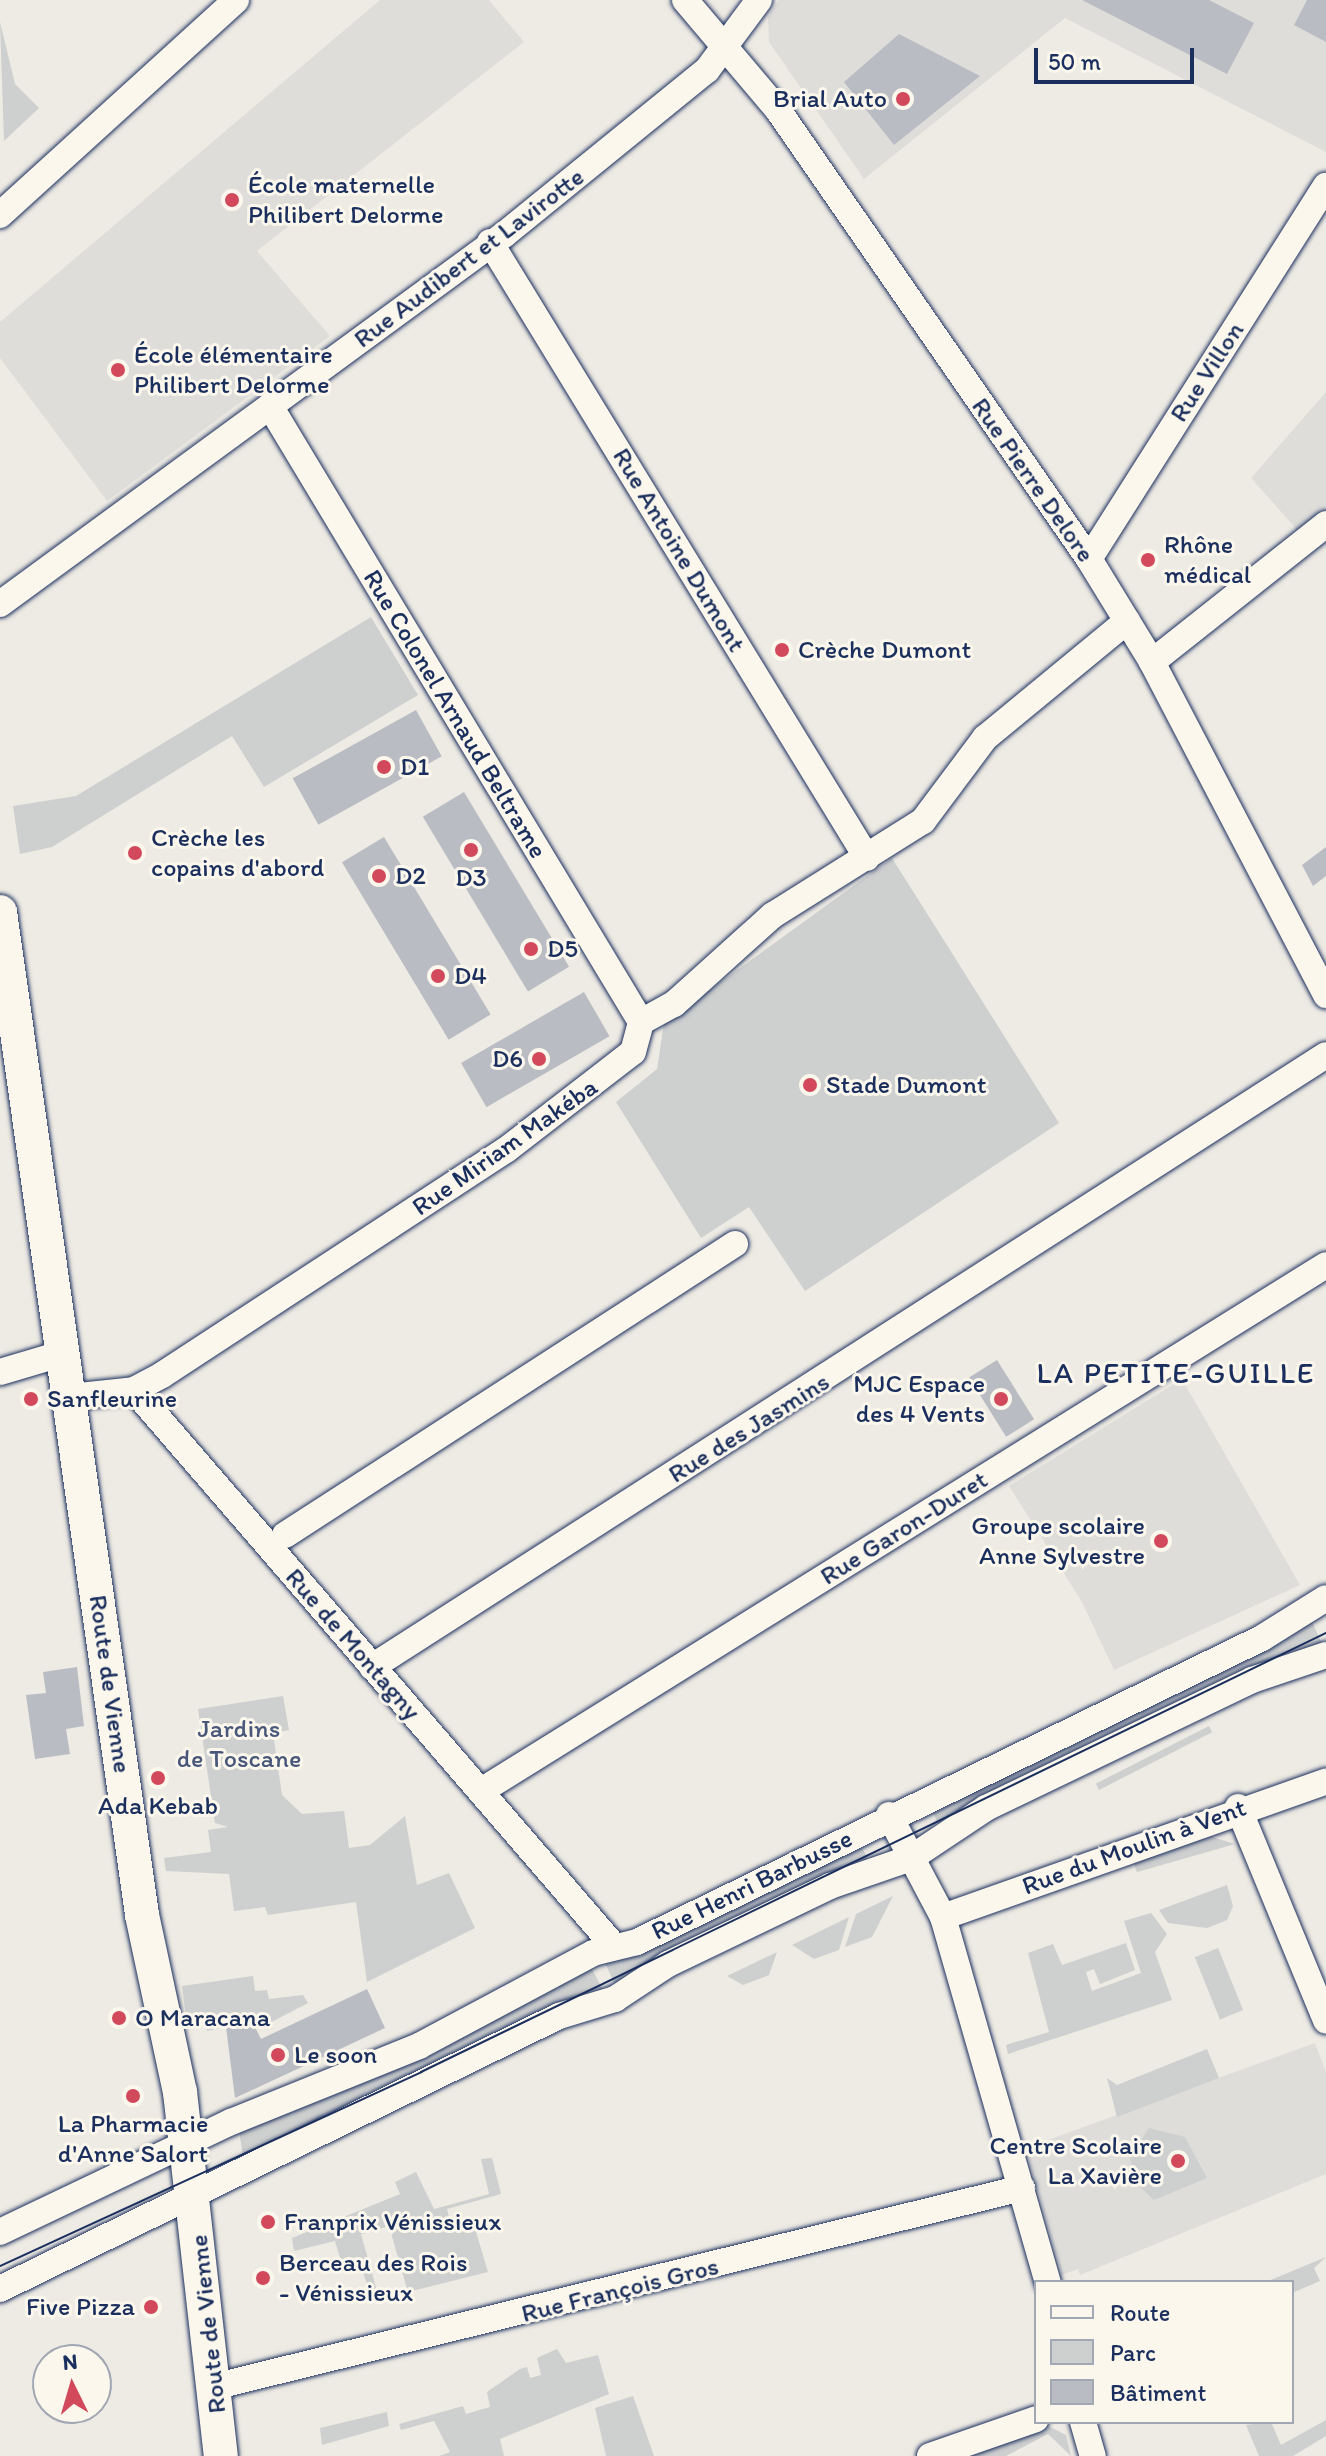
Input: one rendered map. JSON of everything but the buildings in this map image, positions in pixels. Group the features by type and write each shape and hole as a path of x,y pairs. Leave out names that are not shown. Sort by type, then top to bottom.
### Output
{"main road":[{"name":"Route de Vienne","path":"0,912 183,2202 217,2386 221,2456"}],"street":[{"path":"0,215 236,0"},
{"name":"Rue Pierre Delore","path":"685,0 727,45 1089,559 1152,662 1317,954 1326,995"},
{"name":"Rue Audibert et Lavirotte","path":"0,604 490,242 685,88 727,45 759,0"},
{"name":"Rue Villon","path":"1089,559 1326,186"},
{"name":"Rue Antoine Dumont","path":"490,242 867,858"},
{"name":"Rue Colonel Arnaud Beltrame","path":"270,406 641,1022"},
{"path":"1152,662 1326,524"},
{"path":"641,1022 674,1004 773,915 923,821 985,738 1127,621"},
{"name":"Rue Miriam Makéba","path":"134,1390 584,1096 633,1052 641,1022"},
{"name":"Rue des Jasmins","path":"372,1667 1326,1055"},
{"path":"285,1535 735,1244"},
{"name":"Rue Garon-Duret","path":"481,1791 1326,1265"},
{"path":"0,1372 64,1353"},
{"path":"70,1397 134,1390"},
{"name":"Rue de Montagny","path":"134,1390 614,1946"},
{"name":"Rue Henri Barbusse","path":"0,2232 177,2146 419,2046 614,1946 637,1942 889,1815 1262,1638 1326,1598"},
{"name":"Rue Henri Barbusse","path":"0,2289 559,2016 615,1999 668,1964 816,1892 911,1858 986,1808 1252,1680 1326,1655"},
{"name":"Rue du Moulin à Vent","path":"943,1917 1238,1807 1326,1781"},
{"path":"1238,1807 1326,2021"},
{"path":"889,1815 943,1917 1047,2280"},
{"name":"Rue François Gros","path":"217,2386 1022,2188"},
{"path":"930,2456 1034,2420"},
{"path":"1084,2424 1093,2456"}],"shaded area":[{"name":"École maternelle Philibert Delorme","path":"380,0 489,0 524,42 257,251 330,336 107,501 0,358 0,322"},
{"path":"779,0 1326,0 1326,152 1065,18 864,179 769,42 768,17"},
{"path":"1326,392 1326,513 1300,533 1251,478"},
{"name":"Groupe scolaire Anne Sylvestre","path":"1182,1379 1300,1585 1114,1670 1082,1602 1009,1486"},
{"name":"Centre Scolaire La Xavière","path":"1315,2043 1326,2072 1326,2174 1080,2275 1078,2269 1062,2275 1026,2148"}],"green space":[{"path":"0,22 15,84 39,108 4,141"},
{"path":"371,617 418,695 264,787 232,736 52,847 20,854 13,806 76,796"},
{"name":"Stade Dumont","path":"892,858 1059,1123 805,1291 749,1207 701,1238 616,1102 657,1069 664,1023"},
{"path":"1312,1622 1324,1648 940,1827 928,1801"},
{"name":"Jardins de Toscane","path":"283,1696 289,1730 273,1733 282,1795 302,1814 344,1811 349,1848 370,1845 405,1816 417,1885 449,1873 475,1928 367,1982 356,1902 268,1915 265,1907 234,1911 229,1874 166,1871 164,1858 211,1852 208,1830 228,1827 215,1823 198,1709"},
{"path":"1209,1726 1212,1732 1099,1790 1096,1784"},
{"path":"1203,1834 1235,1844 1137,1872 1133,1861"},
{"path":"859,1841 870,1864 617,1988 614,1983 603,1958"},
{"path":"1227,1885 1233,1906 1227,1920 1207,1928 1168,1923 1159,1910"},
{"path":"893,1896 872,1937 845,1947 856,1914"},
{"path":"1151,1913 1167,1934 1155,1952 1172,2000 1008,2054 1006,2045 1049,2032 1028,1953 1053,1944 1062,1965 1126,1943 1135,1970 1100,1984 1094,1969 1086,1972 1092,1991 1141,1973 1124,1921"},
{"path":"849,1917 839,1950 814,1959 792,1945"},
{"path":"1218,1948 1243,2010 1220,2019 1195,1957"},
{"path":"777,1952 769,1975 743,1985 727,1976"},
{"path":"590,1965 605,1994 244,2164 239,2130 339,2093"},
{"path":"253,1976 255,1991 267,1990 269,1999 303,1995 308,2003 260,2028 258,2019 207,2031 204,2013 186,2016 182,1986"},
{"path":"1207,2049 1219,2078 1117,2117 1107,2078 1117,2085"},
{"path":"1149,2128 1185,2137 1207,2178 1154,2200 1135,2182 1130,2158"},
{"path":"492,2158 501,2194 447,2209 452,2230 474,2225 488,2272 408,2292 389,2226 361,2234 377,2291 370,2292 357,2257 341,2261 335,2241 294,2251 292,2238 400,2194 395,2182 416,2172 434,2209 489,2194 481,2159"},
{"path":"1326,2257 1314,2268 1320,2281 1294,2292 1294,2280 1271,2280"},
{"path":"557,2349 566,2363 598,2355 609,2394 500,2439 504,2456 439,2456 450,2452 434,2421 401,2430 399,2424 463,2406 466,2414 490,2407 487,2392 520,2369 527,2367 530,2378 541,2375 537,2358"},
{"path":"633,2396 654,2456 606,2456 595,2408"},
{"path":"387,2412 389,2426 322,2445 320,2428"},
{"path":"1326,2420 1326,2436 1293,2456 1259,2456 1246,2425 1272,2424 1281,2445"},
{"path":"1046,2425 1066,2435 1071,2456 1048,2434 1006,2456 954,2456"}],"tram line":[{"path":"0,2266 421,2072 1326,1633"}],"place":[{"name":"Brial Auto","path":"903,99"},
{"name":"École maternelle Philibert Delorme","path":"232,200"},
{"name":"École élémentaire Philibert Delorme","path":"118,370"},
{"name":"Rhône médical","path":"1148,560"},
{"name":"Crèche Dumont","path":"782,650"},
{"name":"D1","path":"384,767"},
{"name":"D3","path":"471,850"},
{"name":"Crèche les copains d'abord","path":"135,853"},
{"name":"D2","path":"379,876"},
{"name":"D5","path":"531,949"},
{"name":"D4","path":"438,976"},
{"name":"D6","path":"539,1059"},
{"name":"Stade Dumont","path":"810,1085"},
{"name":"Sanfleurine","path":"31,1399"},
{"name":"MJC Espace des 4 Vents","path":"1001,1399"},
{"name":"Groupe scolaire Anne Sylvestre","path":"1161,1541"},
{"name":"Ada Kebab","path":"158,1778"},
{"name":"O Maracana","path":"119,2018"},
{"name":"Le soon","path":"278,2055"},
{"name":"La Pharmacie d'Anne Salort","path":"133,2096"},
{"name":"Centre Scolaire La Xavière","path":"1178,2161"},
{"name":"Franprix Vénissieux","path":"268,2222"},
{"name":"Berceau des Rois - Vénissieux","path":"263,2278"},
{"name":"Five Pizza","path":"151,2307"}],"district":[{"name":"LA PETITE-GUILLE","path":"1176,1373"}]}
